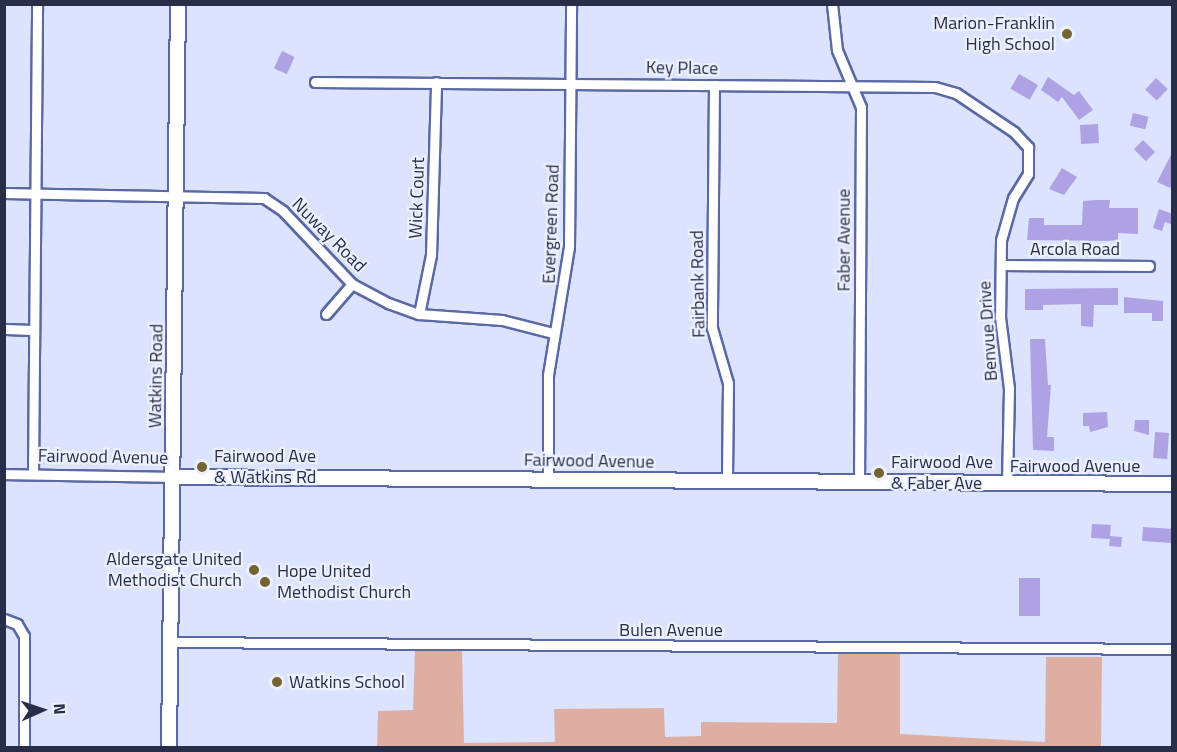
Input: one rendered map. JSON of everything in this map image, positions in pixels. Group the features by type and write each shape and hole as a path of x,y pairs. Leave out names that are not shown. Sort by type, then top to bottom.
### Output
{"street":[{"path":"33,474 37,4"},
{"name":"Watkins Road","path":"169,747 178,4"},
{"name":"Evergreen Road","path":"548,479 548,375 553,333 566,284 569,247 571,4"},
{"name":"Faber Avenue","path":"832,4 837,50 861,106 859,481"},
{"name":"Key Place","path":"315,82 946,88 1014,132 1028,147"},
{"name":"Wick Court","path":"419,314 431,255 436,82"},
{"name":"Fairbank Road","path":"714,85 712,328 728,383 727,481"},
{"name":"Benvue Drive","path":"1007,483 1009,388 1000,317 1001,265 1005,217 1028,174 1028,147"},
{"name":"Nuway Road","path":"4,193 253,195 269,200 352,284 388,303 419,314 502,320 553,333"},
{"name":"Arcola Road","path":"1001,265 1149,266"},
{"path":"326,314 352,284"},
{"path":"4,329 34,330"},
{"name":"Fairwood Avenue","path":"4,474 1173,484"},
{"path":"4,619 17,624 26,651 24,747"},
{"name":"Bulen Avenue","path":"170,642 1173,650"}],"shaded area":[{"path":"415,649 462,650 464,743 555,742 554,709 664,708 665,737 701,736 701,722 837,723 838,651 900,652 900,734 1045,742 1046,657 1102,657 1101,747 377,747 378,711 413,710"}],"building":[{"path":"282,51 295,57 287,74 274,68"},
{"path":"1019,74 1038,85 1030,100 1010,89"},
{"path":"1048,77 1074,95 1079,91 1093,110 1079,120 1062,97 1058,102 1041,90"},
{"path":"1156,78 1168,89 1157,101 1145,90"},
{"path":"1133,113 1149,117 1145,129 1130,126"},
{"path":"1098,124 1099,143 1081,144 1080,125"},
{"path":"1143,140 1155,152 1146,161 1134,149"},
{"path":"1173,151 1173,184 1170,188 1157,182"},
{"path":"1062,168 1077,177 1064,195 1049,189"},
{"path":"1110,200 1109,208 1138,208 1138,234 1118,233 1118,240 1108,241 1027,240 1029,218 1044,218 1044,225 1082,225 1083,201"},
{"path":"1159,209 1173,214 1173,225 1165,222 1162,231 1153,228"},
{"path":"1118,288 1118,305 1094,305 1093,327 1081,326 1081,304 1043,305 1043,310 1025,310 1025,289"},
{"path":"1124,297 1163,301 1163,321 1152,321 1152,313 1124,313"},
{"path":"1030,339 1045,339 1048,385 1051,385 1047,437 1054,437 1054,451 1033,450"},
{"path":"1107,412 1108,427 1090,432 1089,426 1083,426 1083,413"},
{"path":"1135,420 1149,420 1149,435 1134,431"},
{"path":"1155,432 1169,433 1167,459 1153,458"},
{"path":"1092,524 1111,525 1110,536 1122,537 1121,547 1109,546 1110,539 1091,538"},
{"path":"1143,527 1172,529 1172,543 1142,541"},
{"path":"1019,578 1040,578 1040,616 1019,616"}],"place":[{"name":"Marion-Franklin High School","path":"1067,34"},
{"name":"Fairwood Ave & Watkins Rd","path":"202,467"},
{"name":"Fairwood Ave & Faber Ave","path":"879,473"},
{"name":"Aldersgate United Methodist Church","path":"254,570"},
{"name":"Hope United Methodist Church","path":"265,582"},
{"name":"Watkins School","path":"277,682"}]}
